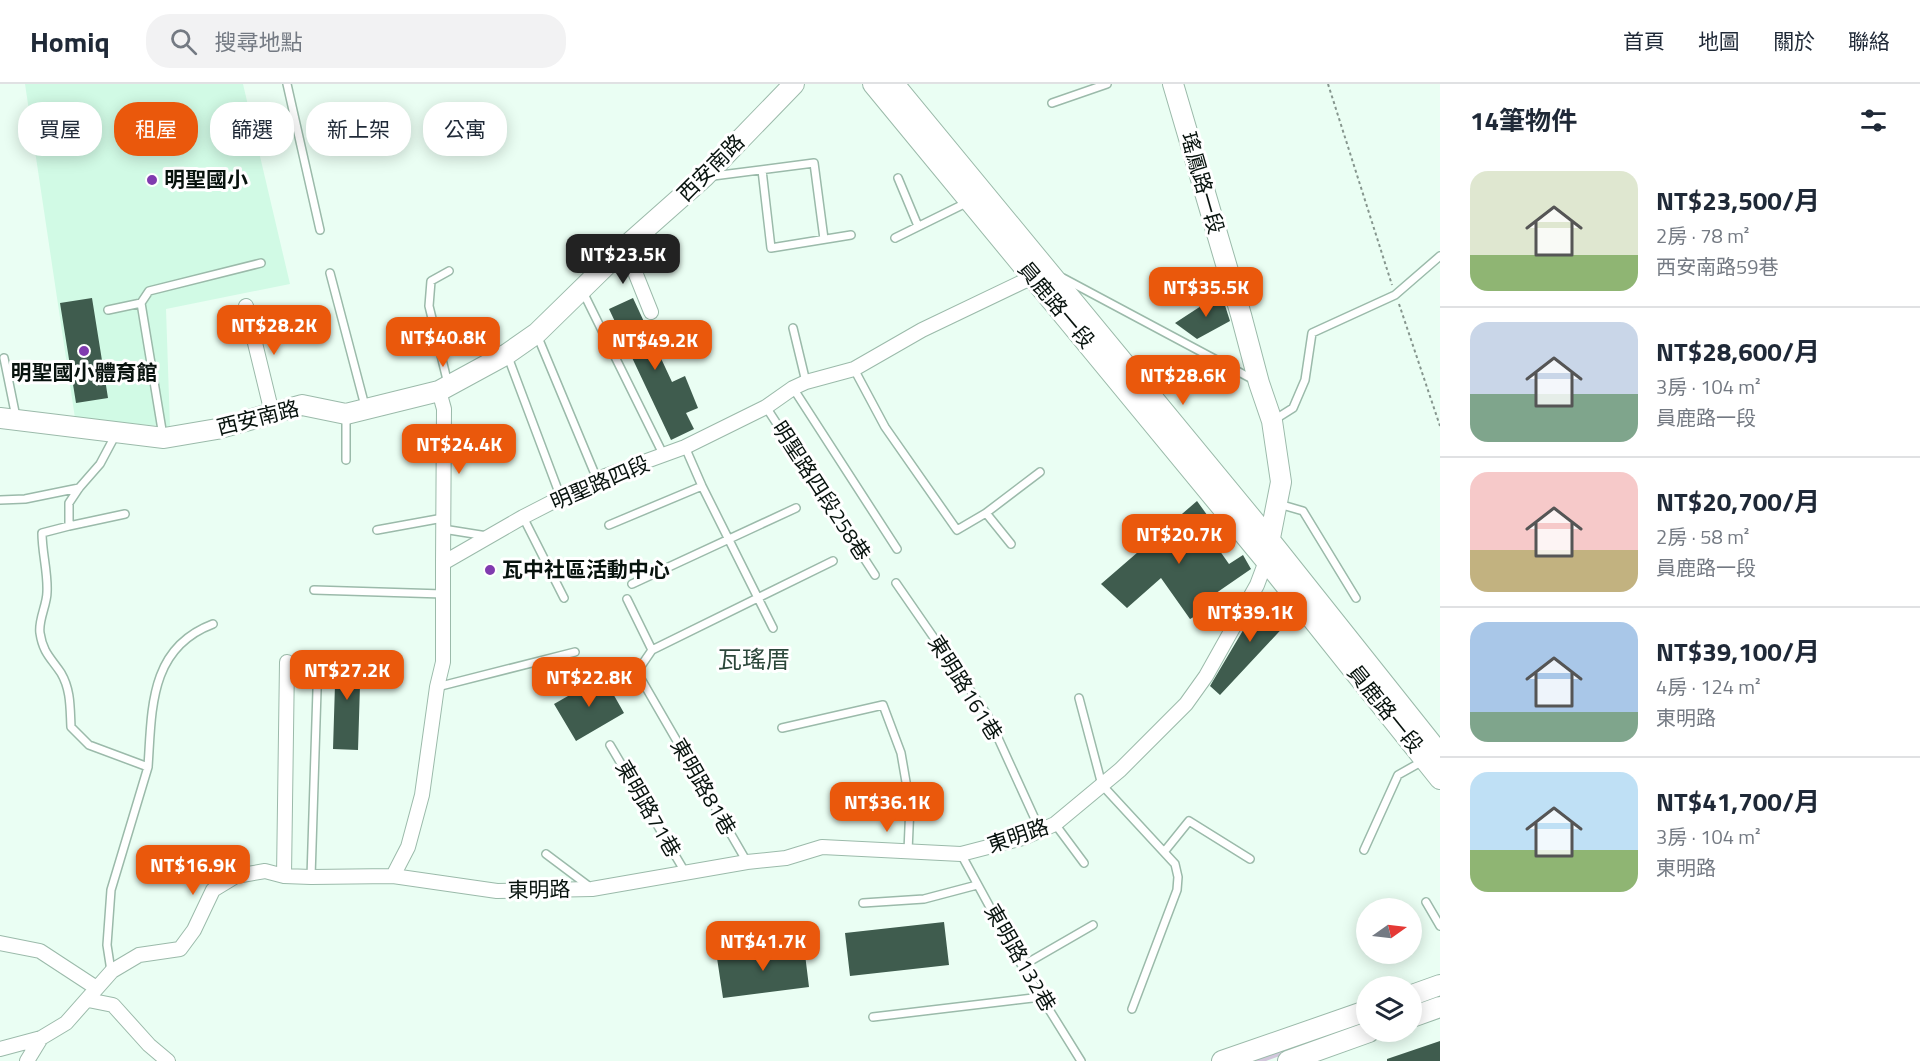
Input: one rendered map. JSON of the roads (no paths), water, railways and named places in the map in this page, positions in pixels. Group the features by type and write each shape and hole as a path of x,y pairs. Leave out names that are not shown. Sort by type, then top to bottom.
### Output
{"main road":[{"name":"西安南路","path":"8,419 116,434 131,433 164,438 217,429 302,405 346,414 444,389 507,354 537,333 625,247 704,177 794,84"},
{"name":"員鹿路一段","path":"873,84 969,202 1040,273 1269,539 1433,757 1440,779"},
{"name":"員鹿路一段","path":"894,84 1266,561 1433,757"},
{"name":"瑤鳳路一段","path":"1173,84 1241,315 1258,383 1272,421 1281,482 1266,561"},
{"path":"1422,991 1440,985"},
{"path":"1422,1013 1440,1007"},
{"path":"1222,1061 1356,1014"},
{"path":"1288,1061 1356,1037"}],"street":[{"path":"625,247 651,312"},
{"name":"明聖路四段","path":"443,563 522,517 597,479 685,447 766,407 793,388 806,382 854,369 922,330 1040,273"},
{"path":"246,306 272,413"},
{"path":"393,876 408,847 422,795 437,687 443,662 444,389"},
{"name":"東明路","path":"111,971 139,955 180,949 194,930 213,890 236,876 264,871 284,876 393,876 497,891 592,889 747,862 786,858 822,847 961,854 1023,838 1055,824 1120,770 1186,704 1206,676 1257,585 1266,561"},
{"path":"284,876 287,662"},
{"path":"0,943 40,951 95,987"},
{"path":"0,1049 41,1038 66,1023 111,971"},
{"path":"88,1000 113,1005 149,1046 168,1061"},
{"path":"27,1061 41,1038"}],"lane":[{"path":"287,84 320,230"},
{"path":"1052,103 1107,84"},
{"path":"704,177 814,163 824,240"},
{"path":"762,170 771,248 851,236"},
{"path":"898,178 918,226"},
{"path":"895,238 969,202"},
{"path":"1272,421 1293,408 1305,380 1312,333 1395,295 1440,256"},
{"path":"164,438 141,303 149,291 261,263"},
{"path":"444,389 429,306 431,281 449,271"},
{"path":"330,273 366,409"},
{"path":"1040,273 1258,383"},
{"path":"582,289 664,456"},
{"path":"108,310 141,303"},
{"path":"792,328 806,382"},
{"path":"537,333 597,479"},
{"path":"507,354 561,498"},
{"path":"4,358 8,419"},
{"path":"854,369 885,427 957,530 986,513 1040,472"},
{"path":"793,388 897,549"},
{"name":"明聖路四段258巷","path":"766,407 876,575"},
{"path":"346,414 346,460"},
{"path":"69,526 69,503 100,464 116,434"},
{"path":"685,447 773,628"},
{"path":"609,525 702,486"},
{"path":"0,501 25,499 79,488"},
{"path":"1276,504 1303,511 1356,598"},
{"path":"632,584 796,508"},
{"path":"986,513 1011,544"},
{"path":"125,514 42,533 47,595 40,631 46,655 62,674 70,699 70,727 89,745 148,767"},
{"path":"522,517 564,598"},
{"path":"377,530 442,524 489,536"},
{"path":"627,599 652,650 833,561"},
{"name":"東明路161巷","path":"896,583 988,716 1040,830"},
{"path":"314,590 443,594"},
{"path":"111,971 107,945 111,890 148,767 151,710 156,689 163,669 184,639 213,624"},
{"name":"東明路81巷","path":"652,650 637,672 747,862"},
{"path":"437,687 575,651"},
{"path":"311,877 318,659"},
{"path":"1079,698 1102,785 1175,864 1178,878 1177,890 1132,1009"},
{"path":"782,728 883,705 901,753 910,805 908,851"},
{"name":"東明路71巷","path":"610,745 686,873"},
{"path":"1364,850 1398,775 1433,757"},
{"path":"1164,852 1189,821 1250,859"},
{"path":"1055,824 1084,863"},
{"path":"546,854 592,889"},
{"name":"東明路132巷","path":"961,854 1022,966 1081,1061"},
{"path":"863,903 924,899 977,885"},
{"path":"1426,902 1440,926"},
{"path":"1022,966 1093,925"},
{"path":"873,1017 1041,997"}],"place":[{"name":"明聖國小","path":"152,180"},
{"name":"明聖國小體育館","path":"84,351"},
{"name":"瓦中社區活動中心","path":"490,570"}],"district":[{"name":"瓦瑤厝","path":"754,660"}]}
